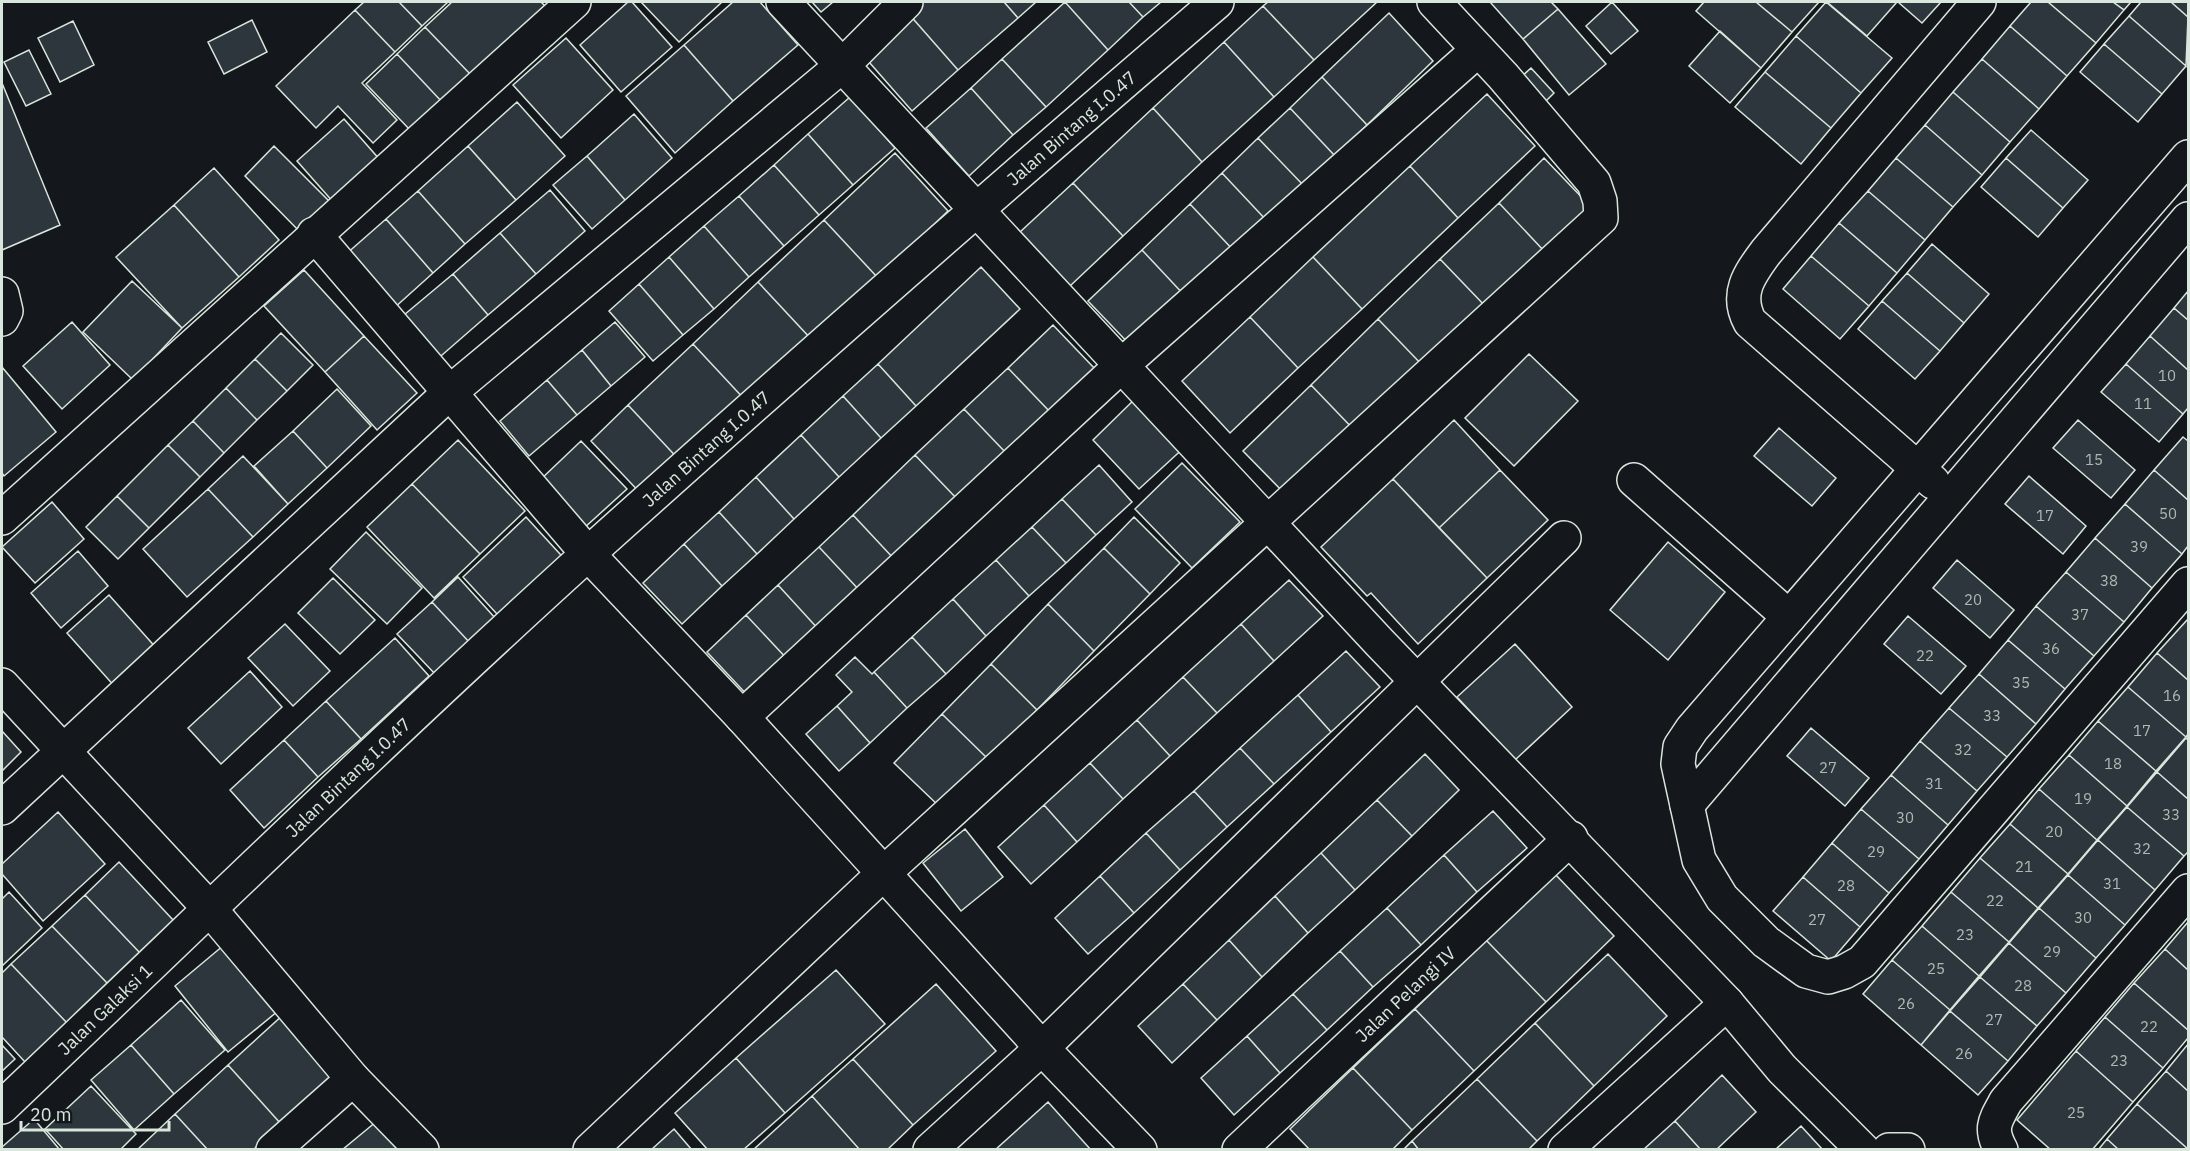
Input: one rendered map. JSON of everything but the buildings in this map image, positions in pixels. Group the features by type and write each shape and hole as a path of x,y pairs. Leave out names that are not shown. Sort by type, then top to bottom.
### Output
{"street":[{"path":"2,518 314,234 574,2"},
{"path":"783,2 844,64 1417,680 1571,838 1726,1003 1782,1069 1863,1149"},
{"path":"2,808 449,393 844,64 906,2"},
{"name":"Jalan Bintang I.0.47","path":"209,908 588,554 977,209 1216,2"},
{"path":"590,1149 885,872 1601,218 1600,201 1594,183 1434,2"},
{"path":"1950,497 1750,322 1745,313 1743,292 1748,276 1766,252 1979,2"},
{"path":"742,717 1122,365 1478,50"},
{"path":"2188,157 1692,729 1680,747 1678,764 1699,860 1722,898 1766,942 1806,970 1828,977 1844,972 1862,962 2188,584"},
{"path":"1687,805 2188,219"},
{"path":"314,234 588,554 885,872 1042,1048 1140,1149"},
{"path":"2,294 6,311 2,319"},
{"path":"1634,480 1789,617"},
{"path":"930,1149 1042,1048 1564,538"},
{"path":"2,685 209,908 353,1079 422,1149"},
{"name":"Jalan Pelangi IV","path":"1239,1149 1571,838"},
{"path":"2001,1149 1993,1136 1995,1120 2006,1101 2188,891"},
{"name":"Jalan Galaksi 1","path":"2,1107 209,908"},
{"path":"1565,1149 1726,1003"},
{"path":"273,1149 353,1079"},
{"path":"1889,1149 1908,1149"}]}
